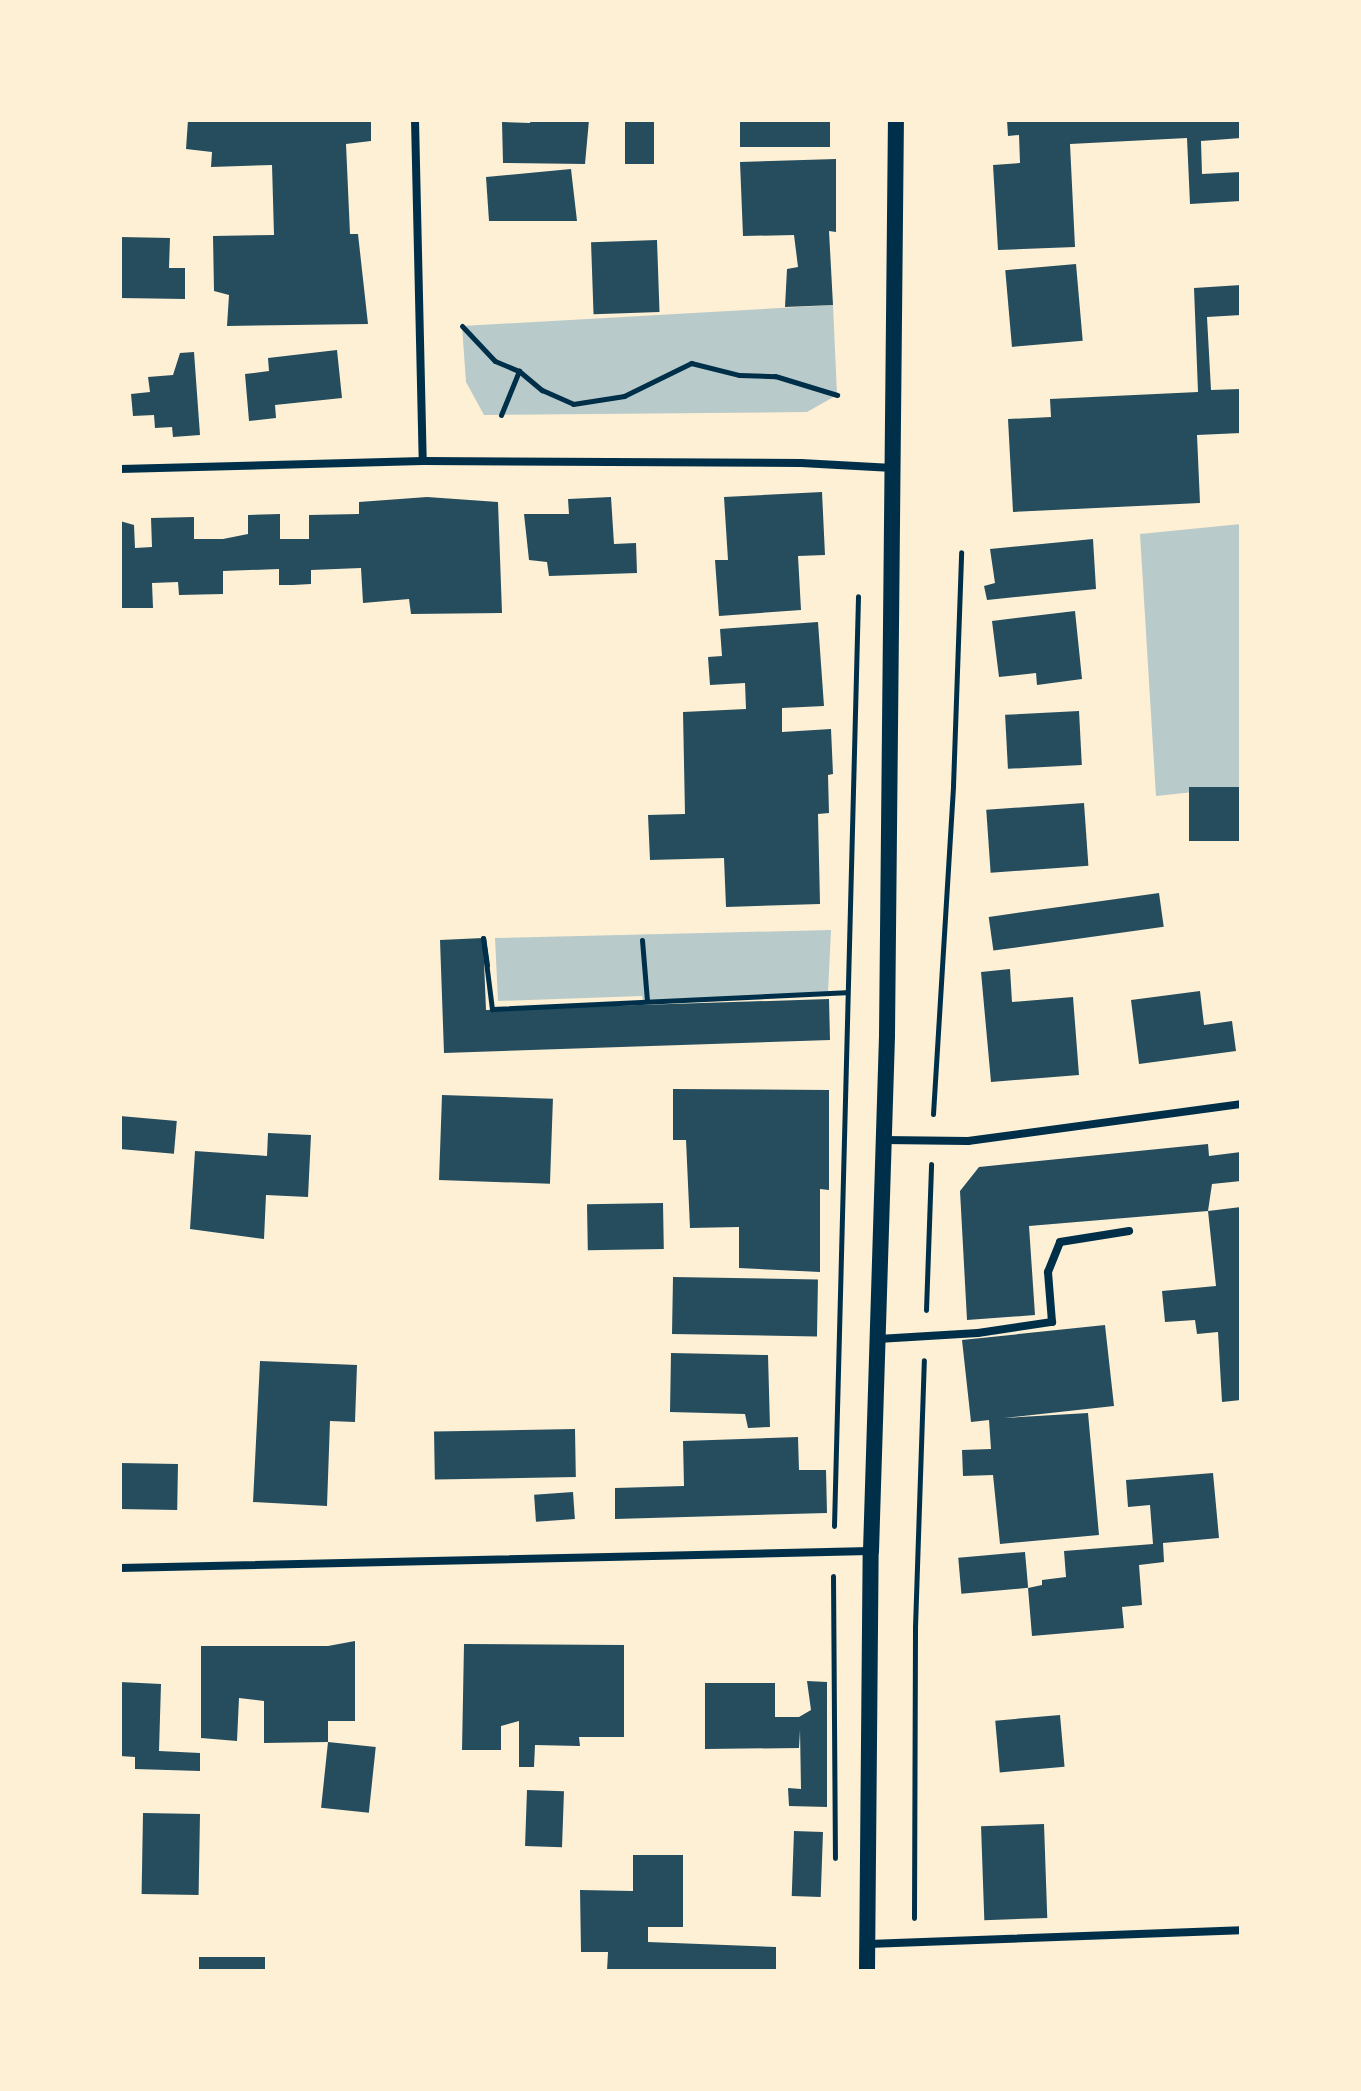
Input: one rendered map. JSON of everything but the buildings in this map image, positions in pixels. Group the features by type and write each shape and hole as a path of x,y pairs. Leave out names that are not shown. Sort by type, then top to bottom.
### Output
{"main road":[{"path":"867,1971 871,1551 884,1140 896,120"}],"street":[{"path":"415,120 423,461"},
{"path":"120,469 423,461 801,463 893,468"},
{"path":"884,1140 968,1141 1241,1104"},
{"path":"877,1339 1052,1322 1048,1272 1060,1242 1129,1231"},
{"path":"120,1568 871,1551"},
{"path":"867,1944 1241,1930"}],"path":[{"path":"462,326 495,361 519,371 542,390 573,404 624,396 691,363 739,375 775,376 837,395"},
{"path":"501,415 519,371"},
{"path":"914,1942 915,1627 932,1141 953,786 961,552"},
{"path":"835,1862 833,1550 858,591"},
{"path":"487,965 483,938 492,1009 846,992"},
{"path":"642,940 647,1001"}],"shaded area":[{"path":"833,305 837,395 807,412 484,415 466,382 462,326"},
{"path":"1241,524 1241,787 1156,796 1140,534"},
{"path":"831,930 828,992 643,1001 642,996 498,1001 495,938"}]}
